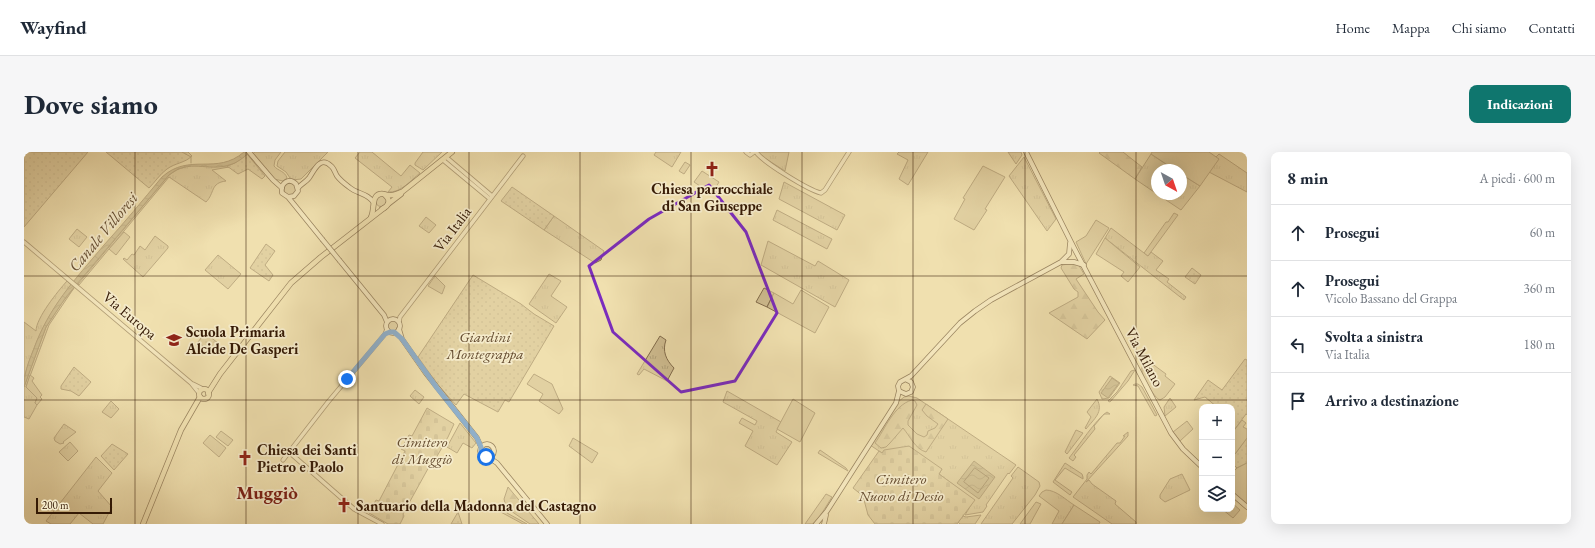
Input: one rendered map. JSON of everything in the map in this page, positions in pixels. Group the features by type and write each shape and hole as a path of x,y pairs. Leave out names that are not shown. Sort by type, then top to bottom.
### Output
{"main road":[{"path":"249,152 266,173 282,188"},
{"path":"143,524 181,430 201,396 291,283 452,152"},
{"path":"1026,152 1064,225"},
{"path":"300,212 295,203 295,195 298,188 309,178 316,166 322,163 326,163 331,166 338,177 350,188 367,196 378,208 384,208"},
{"path":"270,177 277,181 304,182"},
{"path":"285,182 282,188 283,194 288,197 384,315 390,331 402,339"},
{"path":"295,182 298,188"},
{"path":"367,196 384,194 394,195 406,189"},
{"path":"384,194 388,199 388,204"},
{"path":"288,197 295,195"},
{"path":"370,218 373,212 374,199 377,195"},
{"name":"Via Milano","path":"1064,225 1171,433 1183,449 1199,464"},
{"name":"Via Milano","path":"1064,225 1076,246 1078,253"},
{"path":"896,403 899,391 898,386 900,382 907,380 916,372 960,323 991,300 1061,262 1068,255 1071,246 1070,239"},
{"path":"1068,255 1078,253"},
{"path":"1068,261 1078,253"},
{"path":"1061,262 1068,261 1084,265"},
{"path":"384,315 395,320 402,339 437,388 483,446 482,455 497,463 547,524"},
{"name":"Via Italia","path":"386,322 395,320"},
{"path":"390,331 399,329"},
{"path":"816,524 827,511 896,403 906,394 911,392 916,372"},
{"path":"907,380 912,384"},
{"path":"201,396 208,397 205,390"},
{"path":"899,391 906,394"},
{"path":"483,446 492,446 497,463"},
{"path":"488,457 493,453"},
{"path":"1235,497 1247,507"},
{"path":"824,524 827,511"}],"street":[{"path":"746,152 750,155 759,156"},
{"path":"750,155 755,152 786,174 821,193 825,190 849,152"},
{"name":"Via Italia","path":"395,320 400,317 524,156"},
{"path":"444,158 491,198"},
{"name":"Via Europa","path":"24,242 191,383 201,396"},
{"path":"283,460 385,334 390,331"},
{"name":"Via Europa","path":"191,383 205,390"},
{"path":"289,452 354,509 382,524"}],"highlighted area":[{"path":"709,185 746,232 777,313 735,381 681,392 613,332 589,266 649,219"}],"green space":[{"path":"24,152 88,152 24,227"},
{"path":"106,152 188,152 192,156 167,169 149,188"},
{"path":"255,152 281,152 275,160 274,166 285,174 287,178 283,181 274,179 252,154"},
{"path":"285,152 328,152 301,179 292,180 286,172 277,166 278,161"},
{"path":"360,152 372,152 401,176 410,165 420,173 401,188 393,192 388,192 392,187 355,158"},
{"path":"423,152 442,152 423,170 415,165 415,163"},
{"path":"656,152 681,152 672,167 654,155"},
{"path":"758,152 789,152 785,171 760,155"},
{"path":"899,152 928,152 908,185 899,179 908,160 897,154"},
{"path":"1008,152 1021,152 1022,155 1016,164"},
{"path":"1123,152 1142,167 1135,179 1099,153"},
{"path":"1152,152 1209,152 1219,159 1200,186 1187,178 1187,164 1166,164 1151,154"},
{"path":"247,154 265,176 262,179 248,169 238,174 227,166 235,163"},
{"path":"1151,154 1166,164 1151,164 1151,190 1135,179"},
{"path":"1219,154 1247,173 1247,192 1209,172 1218,159 1216,157"},
{"path":"1024,157 1056,219 1047,231 1009,176"},
{"path":"685,162 690,165 684,174 679,171"},
{"path":"192,165 229,167 212,170 226,181 215,186 206,202 169,177 79,285 78,284 169,175 178,169"},
{"path":"983,166 1005,177 974,230 954,219 965,199 963,198"},
{"path":"702,171 719,182 712,194 694,182"},
{"path":"1187,178 1200,186 1181,210 1166,200 1187,200"},
{"path":"784,182 845,215 837,230 779,199"},
{"path":"290,183 294,185 296,189 294,193 290,195 286,193 284,189 286,185"},
{"path":"512,187 554,216 544,230 501,201"},
{"path":"381,195 385,197 387,201 385,205 381,207 377,205 375,201 377,197"},
{"path":"777,210 832,239 827,249 773,220"},
{"path":"1174,213 1178,215 1148,256 1144,253"},
{"path":"554,216 604,251 601,260 595,263 544,230"},
{"path":"426,217 436,225 429,233 419,226"},
{"path":"1096,220 1109,228 1086,264 1076,242 1086,236"},
{"path":"1111,228 1148,256 1151,252 1163,261 1156,270 1169,279 1167,282 1186,297 1184,300 1105,238"},
{"path":"77,229 87,237 79,247 69,239"},
{"path":"124,232 130,237 116,255 109,249"},
{"path":"155,236 168,246 168,248 143,277 123,259 124,258 127,260 132,254 134,255 140,246 145,250"},
{"path":"1105,238 1140,267 1128,282 1121,276 1124,272 1096,254"},
{"path":"768,241 815,266 818,261 849,280 835,307 761,265"},
{"path":"266,244 275,251 265,265 273,275 269,281 250,268"},
{"path":"218,255 241,274 228,289 205,270"},
{"path":"1078,264 1084,274 1076,279 1105,320 1087,339 1049,313 1078,297 1078,292 1074,289 1061,268 1062,265"},
{"path":"1192,268 1201,275 1195,284 1185,277"},
{"path":"549,274 561,281 551,296 567,307 556,323 529,304"},
{"name":"Giardini Montegrappa","path":"473,275 554,326 509,402 505,400 498,412 464,394 456,405 438,385 418,357"},
{"path":"435,276 445,286 442,294 428,286"},
{"path":"67,281 71,285 48,318 37,340 24,378 24,322 36,331 43,312"},
{"path":"74,288 49,325 26,387 37,398 35,403 37,405 29,419 24,417 24,387 46,327 61,304"},
{"path":"764,288 774,293 767,307 756,302"},
{"path":"801,290 829,307 815,333 767,307 774,293 793,304"},
{"path":"391,321 395,321 397,322 397,330 391,331 388,328 388,324"},
{"path":"205,333 218,343 210,352 198,342"},
{"path":"660,336 666,340 664,348 665,352 669,362 674,368 667,381 644,369 639,375 637,374"},
{"path":"1245,359 1247,360 1247,415 1246,414 1235,429 1235,404 1213,404 1205,397 1194,400 1208,380 1222,390"},
{"path":"1147,360 1166,374 1165,376 1175,384 1165,397 1160,400 1152,392 1143,374 1142,367"},
{"path":"74,367 91,382 79,396 71,391 61,389 61,386"},
{"path":"1135,370 1128,381 1110,402 1108,401 1117,392 1131,371"},
{"path":"534,374 552,384 563,409 559,414 539,401 543,394 527,384"},
{"path":"30,375 34,378 32,381 42,395 40,397 42,399 37,405 35,403 37,398 26,387"},
{"path":"1110,376 1120,383 1109,398 1102,399 1099,392"},
{"path":"1135,384 1142,387 1157,415 1155,416 1138,386 1133,385"},
{"path":"415,390 424,397 419,404 410,396"},
{"path":"727,391 781,422 776,432 792,442 777,465 745,446 753,431 739,423 742,418 755,425 757,421 723,402"},
{"path":"909,396 917,398 1016,465 1009,474 1008,473 986,505 987,506 983,512 965,515 974,500 939,474 942,469 882,453 870,445 898,402 904,397"},
{"path":"1170,398 1176,407 1165,416 1164,407"},
{"path":"793,399 815,413 800,442 777,429"},
{"path":"1097,399 1099,404 1099,412 1086,429 1085,428 1091,417 1087,412"},
{"path":"912,400 915,401 917,405 908,421 908,425 917,434 924,437 927,435 928,431 935,428 938,424 927,416 922,410 926,404 948,419 926,452 916,445 903,428 886,447 881,448 875,443 890,418 900,407"},
{"path":"111,401 119,409 111,418 102,412"},
{"name":"Cimitero di Muggiò","path":"427,408 454,424 403,514 404,516 400,524 388,524 369,513 376,500 379,501 405,451 401,449 409,435 412,436"},
{"path":"1103,415 1094,426 1095,429 1074,455 1076,457 1073,461 1069,458 1093,427"},
{"path":"1242,420 1246,423 1243,427 1247,429 1247,438 1235,454 1235,440 1235,429"},
{"path":"1187,421 1193,429 1180,441 1173,432"},
{"path":"460,423 476,443 472,448 463,443 457,453 447,447"},
{"path":"64,424 76,432 63,442 64,443 60,444 55,441 54,438"},
{"path":"1076,430 1083,433 1067,454 1065,452"},
{"path":"221,431 233,440 228,446 216,437"},
{"path":"1128,432 1128,436 1086,482 1089,480 1092,484 1116,501 1115,504 1136,522 1136,524 1112,524 1073,497 1087,479 1089,472 1091,474 1117,443 1120,443 1125,436 1123,436"},
{"path":"210,435 226,448 219,457 203,443"},
{"path":"573,438 598,453 592,463 569,446"},
{"path":"1247,438 1247,463 1237,468 1235,466 1235,454"},
{"path":"70,442 78,451 68,461 59,452"},
{"path":"112,444 128,454 114,470 101,456"},
{"name":"Cimitero Nuovo di Desio","path":"909,446 942,469 939,474 975,500 957,524 875,524 868,515 863,496 853,488 879,451 882,453 884,450"},
{"path":"485,447 489,447 491,451 489,455 485,455 483,453 483,449"},
{"path":"820,450 846,468 848,471 818,453"},
{"path":"96,457 112,473 98,491 112,507 103,524 93,524 79,513 70,524 51,524 46,521"},
{"path":"1065,463 1082,474 1083,477 1083,479 1065,468 1055,480 1072,492 1070,495 1053,482"},
{"path":"1247,463 1247,505 1235,495 1235,470"},
{"path":"1018,467 1039,482 1040,486 1035,495 1012,524 981,524 1013,478 1011,476"},
{"path":"1182,474 1190,490 1165,502 1160,498 1160,495 1170,479"},
{"path":"508,487 539,524 530,524 511,511 504,499"},
{"path":"1046,490 1057,493 1074,505 1062,524 1052,524 1059,511 1039,496"},
{"path":"826,494 832,497 817,521 812,524 805,524"},
{"path":"1036,502 1041,504 1030,524 1020,524"},
{"path":"501,505 509,509 507,513 527,524 523,524 497,510"},
{"path":"1074,505 1100,522 1099,524 1062,524"},
{"path":"1235,506 1240,510 1233,518 1226,512 1235,512"},
{"path":"458,512 462,524 451,524"},
{"path":"981,515 975,524 960,524 958,522 963,516"}],"water":[{"path":"244,152 250,152 232,164 221,167 184,167 169,175 66,297 46,327 24,387 29,360 39,335 55,307 82,270 162,177 172,170 183,166 193,164 223,163 234,159"},
{"path":"1112,378 1119,383 1108,398 1101,393"},
{"path":"974,461 995,477 979,499 957,483"}],"waterway":[{"path":"182,152 191,157 191,163"}],"place":[{"name":"Chiesa parrocchiale di San Giuseppe","path":"712,169"},
{"name":"Scuola Primaria Alcide De Gasperi","path":"174,340"},
{"name":"Chiesa dei Santi Pietro e Paolo","path":"245,458"},
{"name":"Santuario della Madonna del Castagno","path":"344,505"}],"district":[{"name":"Muggiò","path":"267,492"}],"route":[{"path":"347,379 385,334 394,332 402,339 437,388 477,438 481,447 481,453 486,457"}],"water label":[{"name":"Canale Villoresi","path":"103,232"}]}
